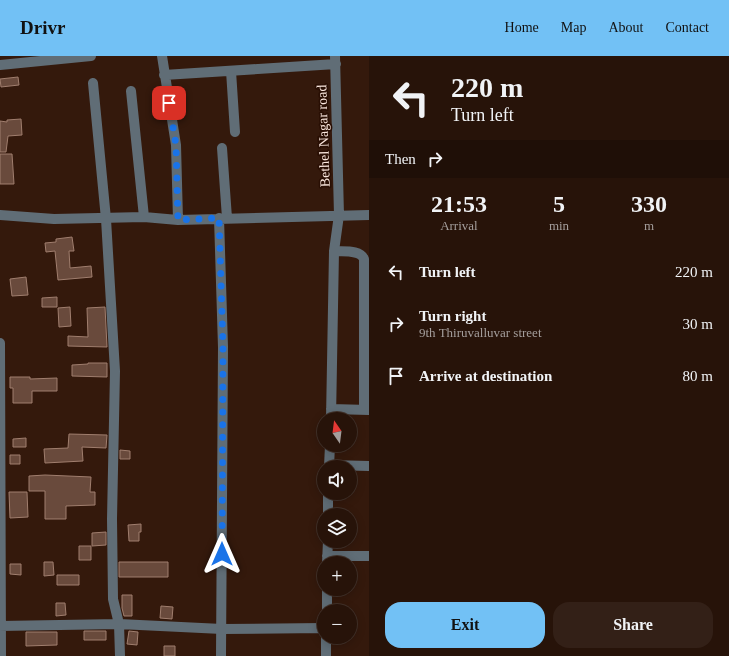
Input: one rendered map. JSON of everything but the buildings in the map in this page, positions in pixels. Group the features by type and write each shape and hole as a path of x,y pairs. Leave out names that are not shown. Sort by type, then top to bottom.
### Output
{"street":[{"path":"0,65 91,56"},
{"path":"162,56 176,145 178,220"},
{"path":"164,75 335,60"},
{"name":"Bethel Nagar road","path":"331,412 334,251 339,215 335,60"},
{"path":"231,70 235,132"},
{"path":"93,84 106,219 115,371 112,519 113,599 119,624 120,656"},
{"path":"131,91 144,217"},
{"path":"221,656 223,347 222,148"},
{"path":"0,215 54,219 144,217 178,220 369,215"},
{"path":"334,251 357,253 364,259 367,341 366,409 345,412"},
{"path":"0,343 1,656"},
{"path":"357,466 369,466"},
{"path":"357,557 369,556"},
{"path":"0,626 119,624 222,629 317,628"},
{"path":"326,644 326,656"}],"route":[{"path":"169,103 176,145 178,220 219,218 223,347 221,497 222,554"}]}
